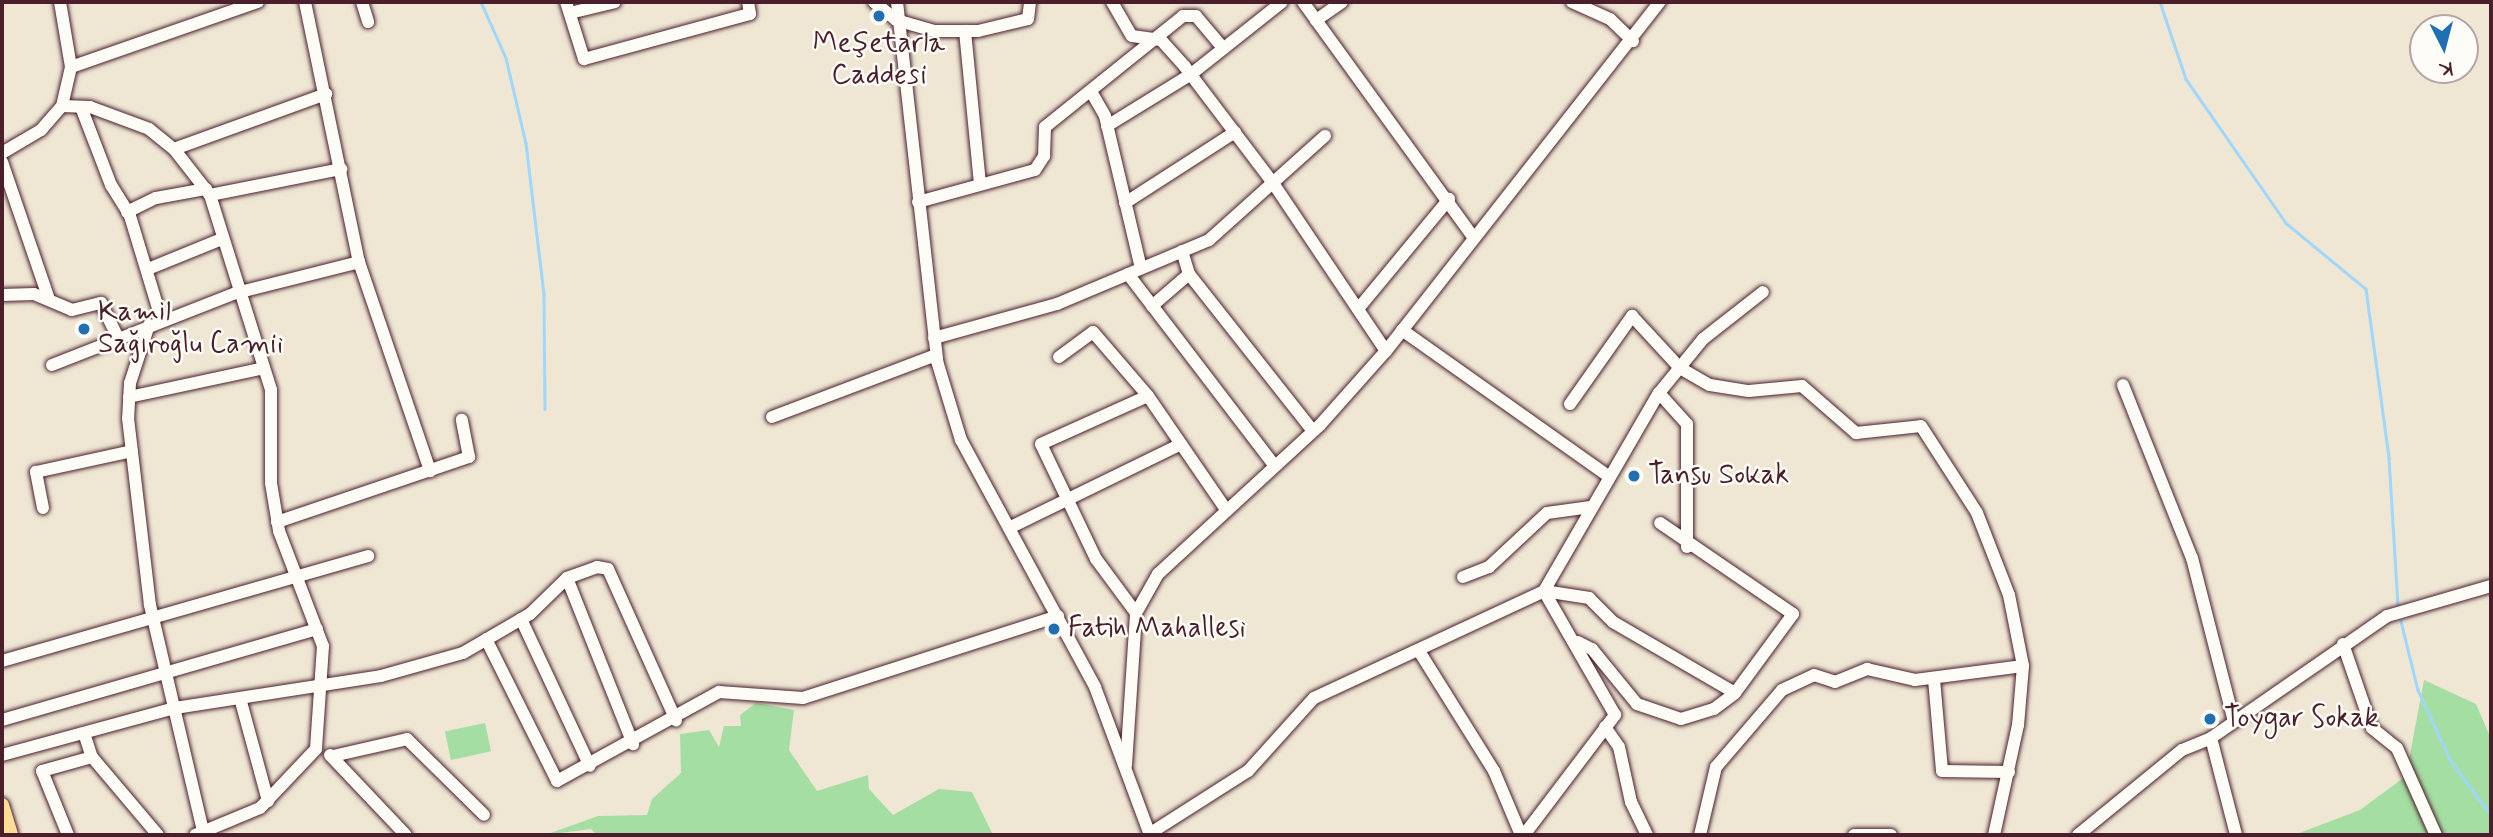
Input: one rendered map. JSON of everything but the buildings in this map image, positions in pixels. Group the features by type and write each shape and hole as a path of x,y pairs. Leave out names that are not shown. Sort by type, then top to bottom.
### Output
{"main road":[{"path":"2,804 11,835"}],"street":[{"path":"2,153 41,130 62,106 71,67 60,2"},
{"path":"71,67 258,2"},
{"path":"305,2 359,262 430,471"},
{"path":"362,2 368,22"},
{"path":"615,2 568,7 584,59 750,14 748,2"},
{"path":"874,2 895,20 965,31 1028,19 1030,2"},
{"path":"897,2 895,20 936,355 961,440 1058,616 1126,765 1149,835 1248,771 1314,698 1544,591 1588,598 1613,622 1735,693"},
{"path":"1112,2 1132,36 1161,40 1191,75 1273,183 1386,351"},
{"path":"1107,126 1191,75 1282,2"},
{"path":"1303,2 1449,200 1473,237"},
{"path":"1316,20 1342,2"},
{"path":"1572,2 1609,19 1633,41"},
{"path":"1126,765 1136,613 1158,574 1225,508 1313,431 1386,351 1473,237 1633,41 1660,2"},
{"path":"918,202 1035,170 1044,156 1045,128 1066,106 1093,95 1150,38 1191,15 1223,48"},
{"path":"965,31 980,184"},
{"path":"174,149 326,94"},
{"path":"1093,95 1107,126 1141,268"},
{"path":"62,106 81,107 149,129 174,149 208,192 236,293 271,390 277,522 317,629 325,685 316,749 268,801 201,834 153,617 132,451 129,397 149,326"},
{"path":"81,107 127,212 148,269 162,321"},
{"path":"1125,203 1235,132"},
{"path":"934,338 1057,303 1209,240 1325,136"},
{"path":"2,162 49,299"},
{"path":"127,212 156,198 208,192 341,169"},
{"path":"1358,309 1449,200"},
{"path":"148,269 222,239"},
{"path":"1182,251 1189,274 1313,431"},
{"path":"52,365 236,293 359,262"},
{"path":"1128,274 1274,465"},
{"path":"1152,306 1189,274"},
{"path":"1544,591 1608,476 1659,393 1703,339 1763,292"},
{"path":"2,295 49,299 72,310 101,303 118,338"},
{"path":"1570,404 1632,316 1680,368 1727,389 1802,386 1856,433 1921,426 1977,513 2009,594 2023,666 2009,772 1994,835"},
{"path":"1402,330 1608,476"},
{"path":"1059,357 1093,332 1148,396 1225,508"},
{"path":"772,417 936,355"},
{"path":"129,397 264,368"},
{"path":"2123,385 2192,558 2234,721"},
{"path":"1659,393 1686,424 1687,547"},
{"path":"1136,613 1096,559 1041,444 1148,396"},
{"path":"277,522 469,457 461,420"},
{"path":"1011,527 1067,502 1181,444"},
{"path":"43,508 36,472 132,451"},
{"path":"1464,577 1489,567 1547,513 1591,507"},
{"path":"1578,642 1592,649 1637,704 1661,717 1714,709 1735,693 1793,614 1687,547 1660,523"},
{"path":"2,661 153,617 298,581 368,556"},
{"path":"2,755 175,708 325,685 463,653 521,619 567,579 608,569 676,720"},
{"path":"567,579 633,744"},
{"path":"2078,835 2182,750 2211,738 2387,616 2491,586"},
{"path":"1419,651 1494,771 1523,835 1615,715 1578,642 1544,591"},
{"path":"486,639 557,781 633,744 719,692 803,698 1058,616"},
{"path":"521,619 590,766"},
{"path":"2,720 317,629"},
{"path":"2343,644 2372,728 2397,748 2436,835"},
{"path":"1700,835 1716,767 1782,690 1814,675 1835,682 1867,670 1934,679 2023,666"},
{"path":"1934,679 1942,771 2009,772"},
{"path":"240,698 268,801"},
{"path":"1605,727 1619,747 1631,802 1647,835"},
{"path":"84,733 92,757 158,835"},
{"path":"2211,738 2236,835"},
{"path":"333,756 407,739 484,815"},
{"path":"316,749 333,756 406,835"},
{"path":"68,835 42,771 92,757"},
{"path":"1854,835 1891,835"}],"green space":[{"path":"2424,680 2476,704 2491,739 2491,835 2294,835 2360,810 2406,776"},
{"path":"756,703 794,710 789,750 817,791 868,775 869,789 893,815 939,789 972,792 993,835 597,835 591,829 545,835 598,816 647,815 652,799 681,773 680,734 709,730 719,747 724,726 741,726 740,715"},
{"path":"485,723 491,751 451,760 445,732"}],"waterway":[{"path":"481,2 506,58 526,143 544,294 545,409"},
{"path":"2160,2 2186,79 2286,223 2366,289 2389,458 2398,605"},
{"path":"2401,621 2418,690 2451,761 2491,815"}],"place":[{"name":"Meşetarla Caddesi","path":"879,16"},
{"name":"Kamil Sağıroğlu Camii","path":"84,329"},
{"name":"Tansu Sokak","path":"1634,476"},
{"name":"Fatih Mahallesi","path":"1054,629"},
{"name":"Toygar Sokak","path":"2210,719"}]}
